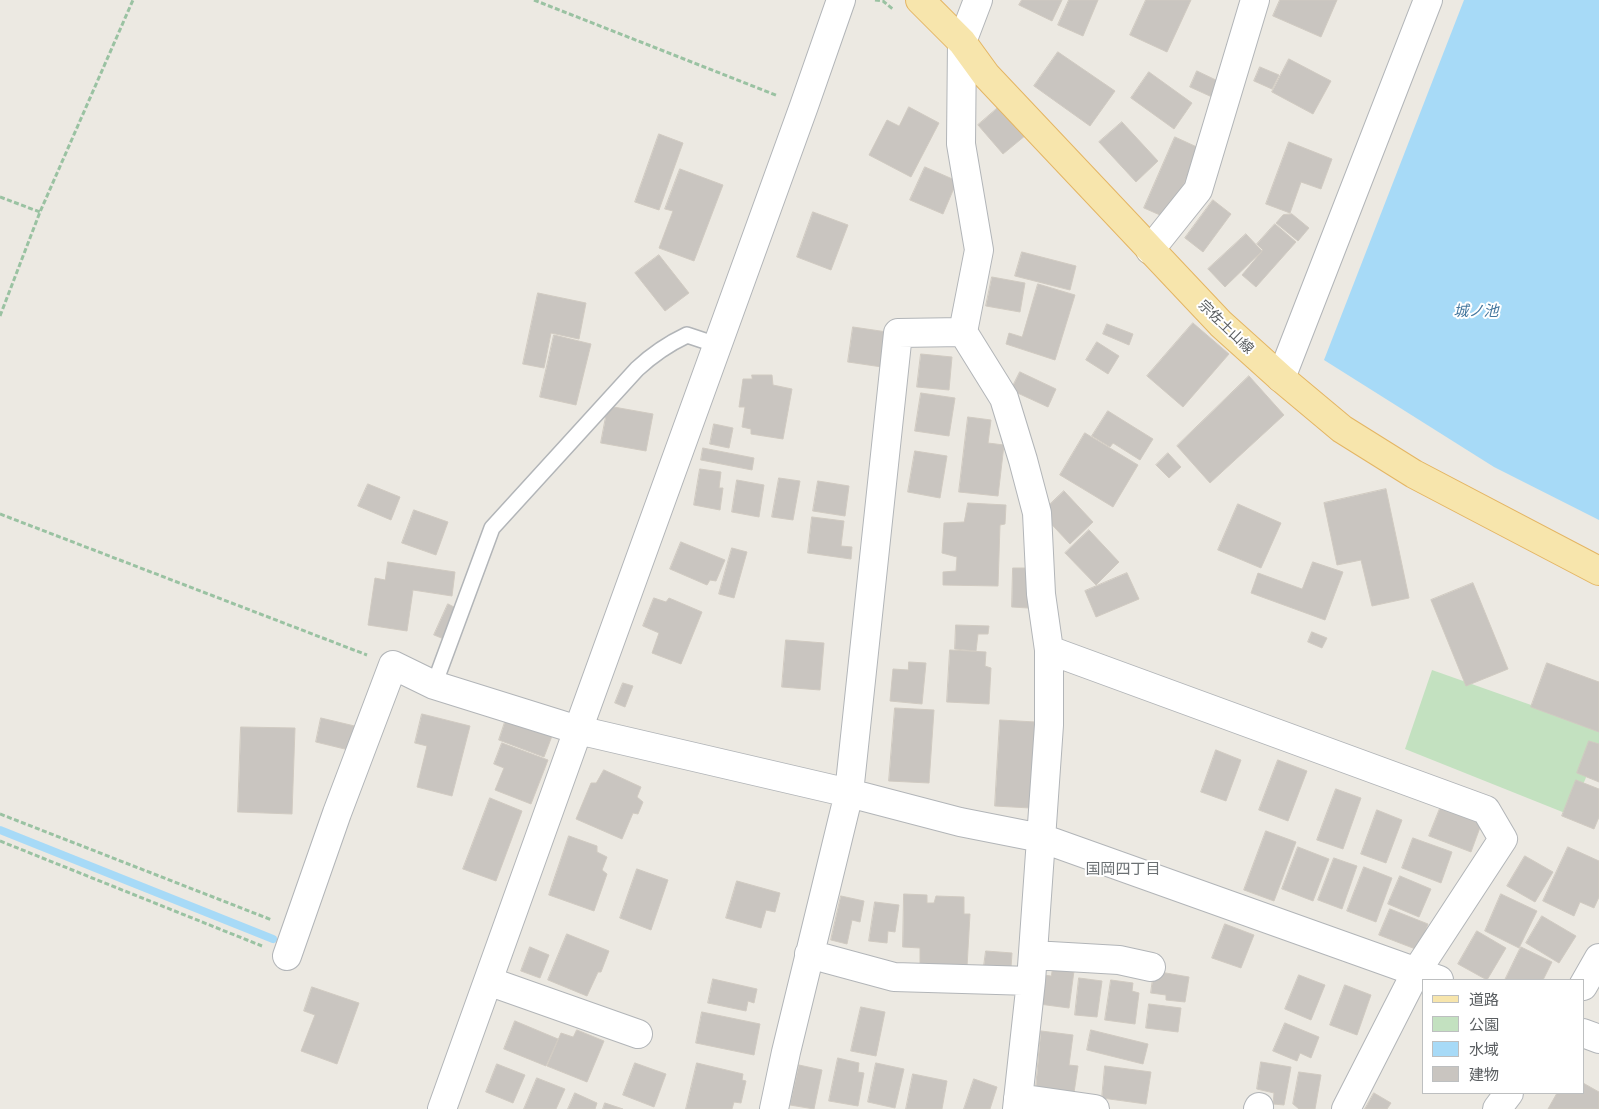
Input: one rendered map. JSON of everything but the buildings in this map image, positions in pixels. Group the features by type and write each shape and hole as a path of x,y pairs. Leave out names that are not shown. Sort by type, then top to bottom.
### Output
{"main road":[{"name":"宗佐土山線","path":"910,7 962,42 986,75 1221,324 1342,429 1414,474 1599,571"}],"street":[{"path":"442,1109 804,106 840,0"},
{"path":"978,0 962,42 961,144 979,250 963,332 1004,398 1023,460 1037,513 1041,594 1049,650 1050,725 1032,968 1017,1103 1095,1109"},
{"path":"1150,250 1198,190 1255,0"},
{"path":"1281,378 1428,0"},
{"path":"774,1109 848,793 898,333 963,332"},
{"path":"287,956 337,812 393,665 434,685 578,730 848,793 960,822 1041,838 1427,976 1503,839 1486,810 1049,650"},
{"path":"809,954 894,977 1119,960 1152,966"},
{"path":"1584,984 1599,958"},
{"path":"488,981 638,1034"},
{"path":"1346,1109 1422,984"},
{"path":"1584,1033 1599,1040"},
{"path":"1497,1109 1508,1094"}],"lane":[{"path":"434,685 492,528 637,369 654,354 670,342 687,335 717,345"}],"path":[{"path":"0,316 40,212 133,0"},
{"path":"534,0 804,106"},
{"path":"875,0 910,7"},
{"path":"0,197 40,212"},
{"path":"0,514 393,665"},
{"path":"0,814 297,930"},
{"path":"0,841 287,956"}],"green space":[{"path":"1432,670 1599,729 1599,747 1570,815 1405,749"}],"water":[{"name":"城ノ池","path":"1464,0 1599,0 1599,520 1494,467 1324,360"}],"waterway":[{"path":"0,830 273,939"}],"district":[{"name":"国岡四丁目","path":"1123,869"}]}
